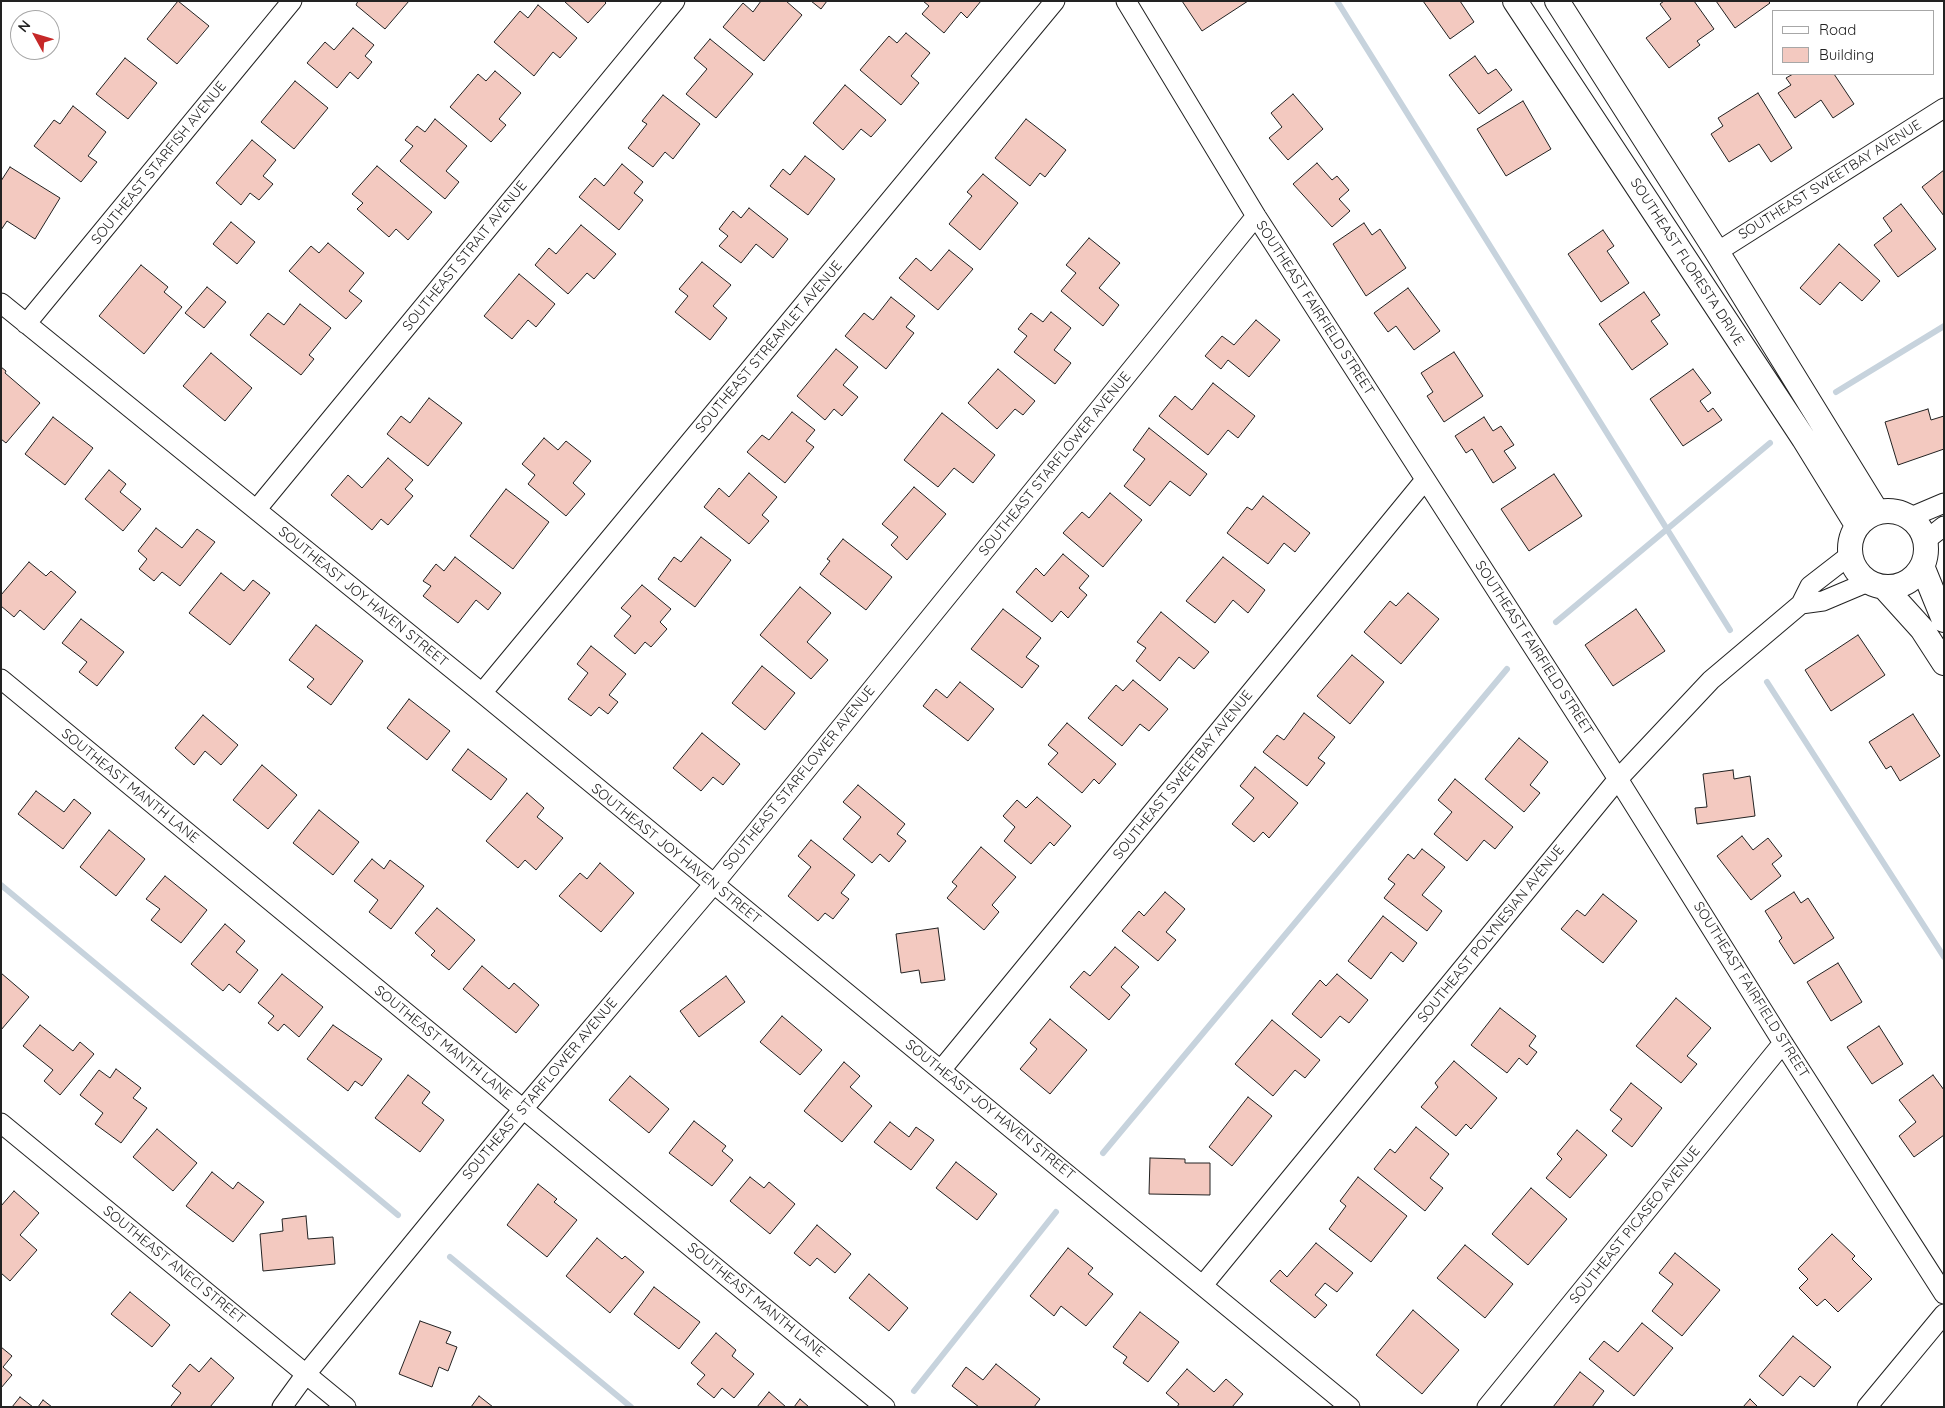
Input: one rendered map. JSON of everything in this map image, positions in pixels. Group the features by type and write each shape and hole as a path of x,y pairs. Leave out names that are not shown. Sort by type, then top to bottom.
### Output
{"street":[{"name":"SOUTHEAST STARFISH AVENUE","path":"26,324 292,1"},
{"name":"SOUTHEAST STRAIT AVENUE","path":"256,510 675,1"},
{"name":"SOUTHEAST STREAMLET AVENUE","path":"482,693 1055,1"},
{"name":"SOUTHEAST FAIRFIELD STREET","path":"1126,1 1256,216 1618,779 1783,1043 1944,1294"},
{"name":"SOUTHEAST FLORESTA DRIVE","path":"1515,1 1804,438 1857,525"},
{"name":"SOUTHEAST FLORESTA DRIVE","path":"1560,2 1877,512"},
{"name":"SOUTHEAST SWEETBAY AVENUE","path":"1717,252 1944,108"},
{"name":"SOUTHEAST STARFLOWER AVENUE","path":"282,1407 306,1374 523,1109 713,885 1256,216"},
{"name":"SOUTHEAST JOY HAVEN STREET","path":"1,303 482,693 713,885 1350,1407"},
{"name":"SOUTHEAST SWEETBAY AVENUE","path":"941,1070 1425,480"},
{"path":"1911,517 1944,503"},
{"path":"1801,604 1823,601 1876,584 1906,583 1922,566 1935,533 1900,512 1877,512 1857,525 1850,544 1850,555 1856,570 1876,584 1922,630 1944,664"},
{"name":"SOUTHEAST POLYNESIAN AVENUE","path":"1203,1285 1618,779 1711,680 1801,604 1810,586 1850,555"},
{"path":"1922,566 1944,620"},
{"name":"SOUTHEAST MANTH LANE","path":"1,680 885,1407"},
{"name":"SOUTHEAST PICASEO AVENUE","path":"1487,1407 1783,1043"},
{"name":"SOUTHEAST ANECI STREET","path":"1,1123 346,1407"},
{"path":"1866,1407 1944,1314"}],"building":[{"path":"178,1 209,26 177,64 147,39"},
{"path":"358,1 409,1 385,29 356,5"},
{"path":"564,1 604,1 606,3 588,23"},
{"path":"761,1 786,1 802,15 764,61 723,27 743,3 753,12"},
{"path":"811,1 827,1 821,9"},
{"path":"923,1 981,1 967,18 961,12 944,33 922,14 929,6"},
{"path":"1182,1 1248,1 1202,31"},
{"path":"1423,1 1460,1 1474,22 1450,39"},
{"path":"1664,1 1694,1 1714,29 1697,41 1700,45 1669,68 1646,38 1671,19 1660,4"},
{"path":"1716,1 1768,1 1770,3 1735,28"},
{"path":"538,5 577,38 560,58 553,52 534,76 494,42 520,11 528,18"},
{"path":"353,28 374,45 365,56 372,62 358,79 350,72 337,88 307,63 325,42 334,50"},
{"path":"906,33 930,53 911,76 919,83 901,105 860,70 889,36 897,43"},
{"path":"710,39 753,74 716,118 686,94 707,69 694,58"},
{"path":"1475,56 1488,74 1496,69 1512,90 1479,114 1449,75"},
{"path":"125,58 157,83 128,119 96,94"},
{"path":"495,71 521,93 499,119 506,125 491,142 450,107 478,74 486,81"},
{"path":"1791,75 1835,75 1854,104 1833,118 1821,100 1795,118 1778,93 1791,85 1786,78"},
{"path":"295,81 328,108 294,149 261,122"},
{"path":"845,85 886,120 871,137 861,129 843,150 813,123"},
{"path":"1758,93 1792,148 1771,162 1759,144 1729,162 1711,134 1723,126 1718,118"},
{"path":"1293,94 1323,129 1288,160 1269,138 1282,127 1271,113"},
{"path":"663,95 700,124 673,159 665,152 653,167 628,148 647,124 642,121"},
{"path":"1523,101 1551,149 1506,176 1477,129"},
{"path":"73,106 106,132 88,156 97,162 81,182 34,146 54,120 60,124"},
{"path":"435,119 467,146 446,171 459,182 445,199 400,161 413,146 405,140 417,126 425,132"},
{"path":"1026,119 1066,150 1045,177 1040,173 1030,186 995,158"},
{"path":"252,140 276,160 263,176 273,184 259,200 250,193 241,205 216,183"},
{"path":"805,156 835,179 808,215 770,186 783,169 790,175"},
{"path":"1317,163 1332,180 1337,176 1349,190 1339,199 1350,211 1332,227 1293,184"},
{"path":"622,164 643,182 634,193 643,200 619,230 579,197 595,178 604,186"},
{"path":"377,166 432,212 408,240 396,229 389,237 357,209 363,203 352,194"},
{"path":"10,167 60,198 35,239 7,221 1,230 1,181"},
{"path":"1944,170 1944,216 1922,187"},
{"path":"983,174 1018,203 980,250 949,224 972,196 967,192"},
{"path":"1901,204 1936,249 1898,277 1874,245 1892,231 1883,218"},
{"path":"749,208 788,239 773,258 756,244 741,263 719,246 728,236 719,229 733,211 741,218"},
{"path":"231,222 255,242 237,264 213,244"},
{"path":"1364,223 1372,235 1380,229 1406,268 1366,296 1333,244"},
{"path":"581,225 616,254 594,279 587,273 568,294 535,265 549,248 556,254"},
{"path":"1603,230 1614,246 1607,251 1629,283 1601,302 1568,254"},
{"path":"1089,238 1120,263 1099,288 1119,305 1103,326 1061,291 1076,273 1066,265"},
{"path":"328,243 364,273 349,291 362,301 346,319 289,271 311,246 319,253"},
{"path":"1839,244 1880,281 1862,301 1840,282 1820,305 1800,288"},
{"path":"949,250 973,269 938,310 899,278 916,258 931,271"},
{"path":"702,262 731,285 713,306 727,318 710,340 675,312 688,296 679,289"},
{"path":"141,265 168,287 164,292 182,307 144,354 99,316"},
{"path":"519,274 555,304 536,327 528,320 512,339 484,316"},
{"path":"207,287 226,302 204,328 185,313"},
{"path":"1408,288 1440,331 1414,350 1396,326 1388,332 1374,313"},
{"path":"1644,292 1660,315 1651,321 1668,344 1632,370 1599,324"},
{"path":"891,297 915,316 906,327 914,333 886,369 845,336 864,313 873,320"},
{"path":"300,304 331,328 309,355 314,359 301,375 250,335 268,313 284,325"},
{"path":"1051,312 1071,328 1054,350 1071,363 1055,384 1014,352 1027,336 1018,329 1031,313 1043,322"},
{"path":"1256,320 1280,340 1249,377 1228,360 1221,369 1205,356 1222,336 1234,345"},
{"path":"836,349 858,367 843,385 858,397 842,416 834,409 825,420 797,396"},
{"path":"1454,352 1483,396 1444,422 1427,396 1433,392 1421,373"},
{"path":"211,353 252,388 225,421 183,386"},
{"path":"1,367 6,371 5,373 40,403 6,443 1,439"},
{"path":"998,369 1035,401 1023,415 1015,409 997,429 968,403"},
{"path":"1693,369 1711,393 1700,401 1708,412 1713,408 1722,420 1683,446 1650,399"},
{"path":"1213,383 1255,416 1238,438 1228,430 1208,455 1159,416 1175,396 1192,410"},
{"path":"429,398 462,423 428,466 387,434 401,416 410,423"},
{"path":"1928,409 1931,420 1944,416 1944,449 1898,465 1885,422"},
{"path":"792,412 815,430 806,441 814,447 785,483 747,452 762,435 769,440"},
{"path":"942,413 995,455 973,483 954,468 938,487 904,460"},
{"path":"53,417 93,448 65,485 25,454"},
{"path":"1484,417 1493,431 1501,426 1514,445 1504,451 1516,468 1493,483 1472,449 1466,453 1455,436"},
{"path":"1149,428 1207,474 1190,496 1170,481 1150,506 1124,486 1145,459 1133,450"},
{"path":"544,438 558,450 566,441 591,461 573,483 585,494 566,516 528,484 535,475 522,464"},
{"path":"388,458 413,480 405,489 413,496 388,525 381,519 372,530 331,495 348,475 362,488"},
{"path":"109,470 126,484 120,492 141,509 123,531 85,499"},
{"path":"749,473 777,497 762,515 769,521 749,544 704,507 719,488 729,497"},
{"path":"1554,474 1582,516 1529,551 1501,509"},
{"path":"914,487 946,514 907,560 891,545 898,537 882,524"},
{"path":"506,489 549,522 513,569 470,536"},
{"path":"1110,493 1142,520 1103,567 1063,533 1082,512 1089,518"},
{"path":"1263,496 1310,533 1295,552 1284,543 1268,564 1227,533 1247,507 1252,510"},
{"path":"156,528 182,548 197,529 215,542 180,586 162,572 154,581 139,569 147,559 138,551"},
{"path":"701,537 731,560 695,607 658,579 674,557 681,562"},
{"path":"843,539 892,577 866,610 820,574 830,561 827,559"},
{"path":"1063,554 1089,576 1079,588 1087,595 1068,618 1061,611 1052,622 1016,592 1036,568 1044,576"},
{"path":"455,557 501,593 488,610 476,600 458,623 423,596 431,586 423,581 436,564 444,571"},
{"path":"1223,557 1265,590 1248,613 1233,600 1215,623 1186,601"},
{"path":"29,562 46,576 51,571 76,592 44,630 20,610 14,617 1,606 1,595"},
{"path":"221,573 244,591 253,580 270,593 230,645 189,613"},
{"path":"642,585 671,609 660,622 667,629 651,647 645,642 635,654 614,636 631,616 621,608"},
{"path":"800,587 831,613 807,642 828,660 811,679 760,635"},
{"path":"1408,593 1439,619 1401,664 1364,632 1390,601 1396,606"},
{"path":"1003,609 1041,638 1026,657 1039,666 1022,688 971,649"},
{"path":"1636,609 1665,651 1613,686 1585,645"},
{"path":"1161,612 1209,652 1194,669 1179,657 1160,681 1136,661 1146,648 1137,642"},
{"path":"81,619 124,652 97,686 79,672 87,662 62,643"},
{"path":"316,625 363,661 331,705 307,687 314,679 289,660"},
{"path":"1858,635 1885,675 1831,711 1805,670"},
{"path":"591,646 626,674 609,695 618,702 608,714 599,707 591,716 568,699 588,673 577,664"},
{"path":"1352,655 1384,682 1350,724 1317,696"},
{"path":"762,666 795,693 765,730 732,703"},
{"path":"1133,680 1168,709 1149,731 1140,724 1122,746 1088,718 1116,685 1123,691"},
{"path":"960,682 994,709 968,741 923,706 936,689 947,698"},
{"path":"409,699 450,731 427,760 387,728"},
{"path":"1304,713 1335,737 1318,758 1325,763 1307,786 1263,752 1277,735 1284,740"},
{"path":"1913,714 1940,756 1900,781 1891,766 1886,769 1869,742"},
{"path":"203,715 238,745 221,765 205,751 194,765 175,748"},
{"path":"1067,723 1116,764 1099,784 1094,779 1082,793 1048,764 1058,753 1048,745"},
{"path":"702,733 740,764 723,785 713,777 701,791 673,768"},
{"path":"1519,738 1548,762 1530,785 1540,793 1524,812 1485,779"},
{"path":"468,749 507,779 491,800 452,770"},
{"path":"262,765 297,795 268,829 233,800"},
{"path":"1255,767 1298,803 1269,838 1263,832 1254,842 1232,824 1254,798 1240,786"},
{"path":"1733,770 1734,779 1750,776 1755,816 1697,824 1695,808 1707,807 1703,774"},
{"path":"1455,779 1513,827 1495,849 1484,840 1467,861 1434,834 1452,812 1438,800"},
{"path":"858,785 905,824 897,834 906,841 889,862 880,854 872,863 843,839 861,817 843,802"},
{"path":"36,791 64,812 74,799 91,813 63,849 18,814"},
{"path":"527,793 544,808 537,817 563,838 536,870 525,860 518,868 486,841"},
{"path":"1037,797 1071,826 1054,846 1050,842 1031,864 1004,841 1015,827 1003,816 1017,800 1026,808"},
{"path":"319,810 359,842 333,875 293,843"},
{"path":"109,830 145,859 116,896 80,867"},
{"path":"1742,836 1753,850 1768,838 1782,856 1772,864 1781,876 1751,900 1717,856"},
{"path":"811,840 855,875 841,893 849,899 833,919 825,913 818,921 788,896 811,867 798,856"},
{"path":"981,847 1016,877 992,905 999,912 984,930 947,898 957,886 952,882"},
{"path":"1422,849 1445,867 1422,895 1442,911 1427,931 1384,898 1395,884 1388,879 1408,854 1414,859"},
{"path":"372,859 384,869 390,860 424,886 391,929 369,912 378,900 354,881"},
{"path":"600,863 634,893 601,932 559,896 580,873 587,879"},
{"path":"165,876 207,910 181,943 151,920 160,909 146,899"},
{"path":"1165,892 1185,909 1166,932 1176,940 1158,961 1122,931 1139,911 1144,916"},
{"path":"1794,892 1801,903 1808,898 1834,938 1794,964 1779,941 1782,938 1765,911"},
{"path":"1603,894 1637,921 1603,963 1561,929 1577,910 1585,916"},
{"path":"437,908 475,940 449,970 431,955 435,951 415,933"},
{"path":"1383,916 1417,943 1403,962 1391,952 1371,979 1348,961"},
{"path":"225,924 245,941 236,952 258,970 240,993 229,984 223,991 191,964"},
{"path":"938,928 945,980 921,983 919,970 901,973 896,934"},
{"path":"1115,947 1139,967 1121,987 1130,995 1109,1020 1070,987 1084,971 1090,976"},
{"path":"1838,963 1862,1002 1831,1021 1807,982"},
{"path":"482,966 509,989 514,983 539,1005 516,1033 463,989"},
{"path":"1,973 29,997 1,1030"},
{"path":"282,974 323,1007 299,1037 284,1024 278,1031 268,1023 274,1016 258,1003"},
{"path":"1337,974 1368,1000 1349,1023 1340,1016 1321,1038 1292,1014 1320,980 1326,986"},
{"path":"726,976 745,1002 699,1037 680,1011"},
{"path":"1676,998 1711,1028 1687,1056 1697,1064 1681,1083 1636,1046"},
{"path":"1500,1008 1536,1036 1529,1046 1537,1052 1527,1065 1519,1058 1507,1073 1471,1045"},
{"path":"782,1016 822,1050 800,1075 760,1042"},
{"path":"1050,1019 1087,1050 1050,1094 1020,1069 1037,1049 1030,1043"},
{"path":"1272,1020 1320,1060 1305,1078 1295,1070 1273,1096 1235,1064"},
{"path":"40,1025 73,1051 80,1042 94,1054 60,1095 44,1081 53,1070 23,1046"},
{"path":"333,1025 382,1059 362,1086 355,1081 348,1091 307,1059"},
{"path":"1879,1026 1903,1064 1872,1084 1847,1047"},
{"path":"1454,1061 1497,1098 1471,1129 1466,1124 1456,1136 1421,1107 1438,1087 1435,1083"},
{"path":"844,1062 860,1076 850,1087 872,1106 842,1142 804,1111"},
{"path":"116,1069 141,1088 133,1098 147,1108 121,1143 95,1124 103,1113 80,1095 99,1070 110,1078"},
{"path":"408,1075 430,1092 422,1103 444,1120 420,1152 375,1118"},
{"path":"1933,1075 1944,1090 1944,1135 1914,1157 1899,1136 1916,1122 1899,1100"},
{"path":"630,1076 669,1109 649,1133 609,1100"},
{"path":"1631,1083 1662,1108 1632,1147 1612,1131 1622,1119 1610,1110"},
{"path":"1248,1097 1272,1116 1232,1166 1209,1147"},
{"path":"694,1121 726,1146 722,1151 733,1160 712,1186 669,1153"},
{"path":"890,1122 909,1137 916,1127 934,1140 911,1170 874,1142"},
{"path":"1416,1127 1449,1154 1430,1178 1443,1188 1425,1211 1374,1169 1390,1149 1395,1153"},
{"path":"157,1129 197,1163 173,1191 133,1157"},
{"path":"1577,1130 1607,1155 1570,1198 1546,1178 1562,1159 1557,1154"},
{"path":"1150,1158 1185,1159 1185,1163 1210,1163 1210,1195 1149,1194"},
{"path":"956,1162 997,1194 977,1220 936,1188"},
{"path":"212,1172 233,1189 238,1182 264,1202 233,1242 186,1206"},
{"path":"750,1177 764,1188 769,1182 795,1204 770,1234 730,1201"},
{"path":"1358,1177 1407,1216 1371,1262 1329,1229 1346,1206 1340,1201"},
{"path":"538,1184 557,1199 554,1202 577,1220 547,1257 507,1225"},
{"path":"1531,1188 1567,1219 1528,1265 1492,1234"},
{"path":"14,1191 39,1213 20,1235 37,1250 10,1281 1,1273 1,1206"},
{"path":"306,1216 308,1239 333,1237 335,1264 263,1271 260,1234 283,1231 282,1219"},
{"path":"817,1225 851,1254 835,1273 817,1258 810,1266 794,1253"},
{"path":"1832,1234 1855,1256 1852,1259 1872,1279 1838,1312 1825,1299 1817,1306 1799,1288 1808,1279 1798,1269"},
{"path":"597,1238 622,1259 625,1256 644,1272 610,1313 566,1276"},
{"path":"1316,1243 1353,1273 1337,1292 1325,1283 1315,1295 1327,1305 1315,1318 1270,1281 1280,1270 1287,1277"},
{"path":"1465,1245 1513,1284 1485,1318 1437,1278"},
{"path":"1068,1248 1093,1268 1088,1274 1113,1294 1086,1326 1061,1306 1054,1316 1030,1296"},
{"path":"1675,1253 1720,1290 1682,1336 1652,1311 1673,1284 1659,1273"},
{"path":"869,1274 908,1308 889,1331 849,1298"},
{"path":"654,1287 700,1322 679,1349 634,1314"},
{"path":"130,1292 170,1325 152,1347 111,1314"},
{"path":"1413,1310 1459,1350 1422,1394 1376,1355"},
{"path":"1140,1312 1179,1342 1148,1382 1123,1363 1127,1357 1113,1347"},
{"path":"420,1321 451,1332 446,1343 457,1347 448,1371 439,1367 432,1387 399,1374"},
{"path":"1642,1323 1673,1348 1634,1396 1589,1359 1604,1341 1618,1352"},
{"path":"716,1333 736,1350 732,1356 754,1374 734,1398 722,1388 714,1398 697,1384 705,1375 691,1363"},
{"path":"1793,1336 1831,1367 1814,1387 1800,1376 1783,1396 1759,1376"},
{"path":"1,1347 12,1356 3,1367 12,1375 1,1388"},
{"path":"211,1358 234,1378 210,1407 172,1407 181,1393 172,1386 190,1364 199,1372"},
{"path":"996,1364 1040,1399 1034,1407 979,1407 952,1386 966,1367 983,1380"},
{"path":"1187,1369 1214,1392 1226,1379 1243,1394 1232,1407 1177,1407 1179,1404 1166,1393"},
{"path":"1580,1372 1604,1391 1592,1407 1553,1407"},
{"path":"769,1392 786,1407 757,1407"},
{"path":"479,1396 493,1407 471,1407"},
{"path":"20,1397 33,1407 12,1407"},
{"path":"800,1399 809,1407 794,1407"},
{"path":"1750,1399 1758,1407 1743,1407"},
{"path":"43,1400 52,1407 38,1407"}],"waterway":[{"path":"1337,1 1730,630"},
{"path":"1836,392 1944,326"},
{"path":"1556,622 1770,443"},
{"path":"1103,1153 1507,669"},
{"path":"1767,682 1944,957"},
{"path":"1,885 398,1215"},
{"path":"914,1391 1056,1212"},
{"path":"450,1257 631,1407"}]}
